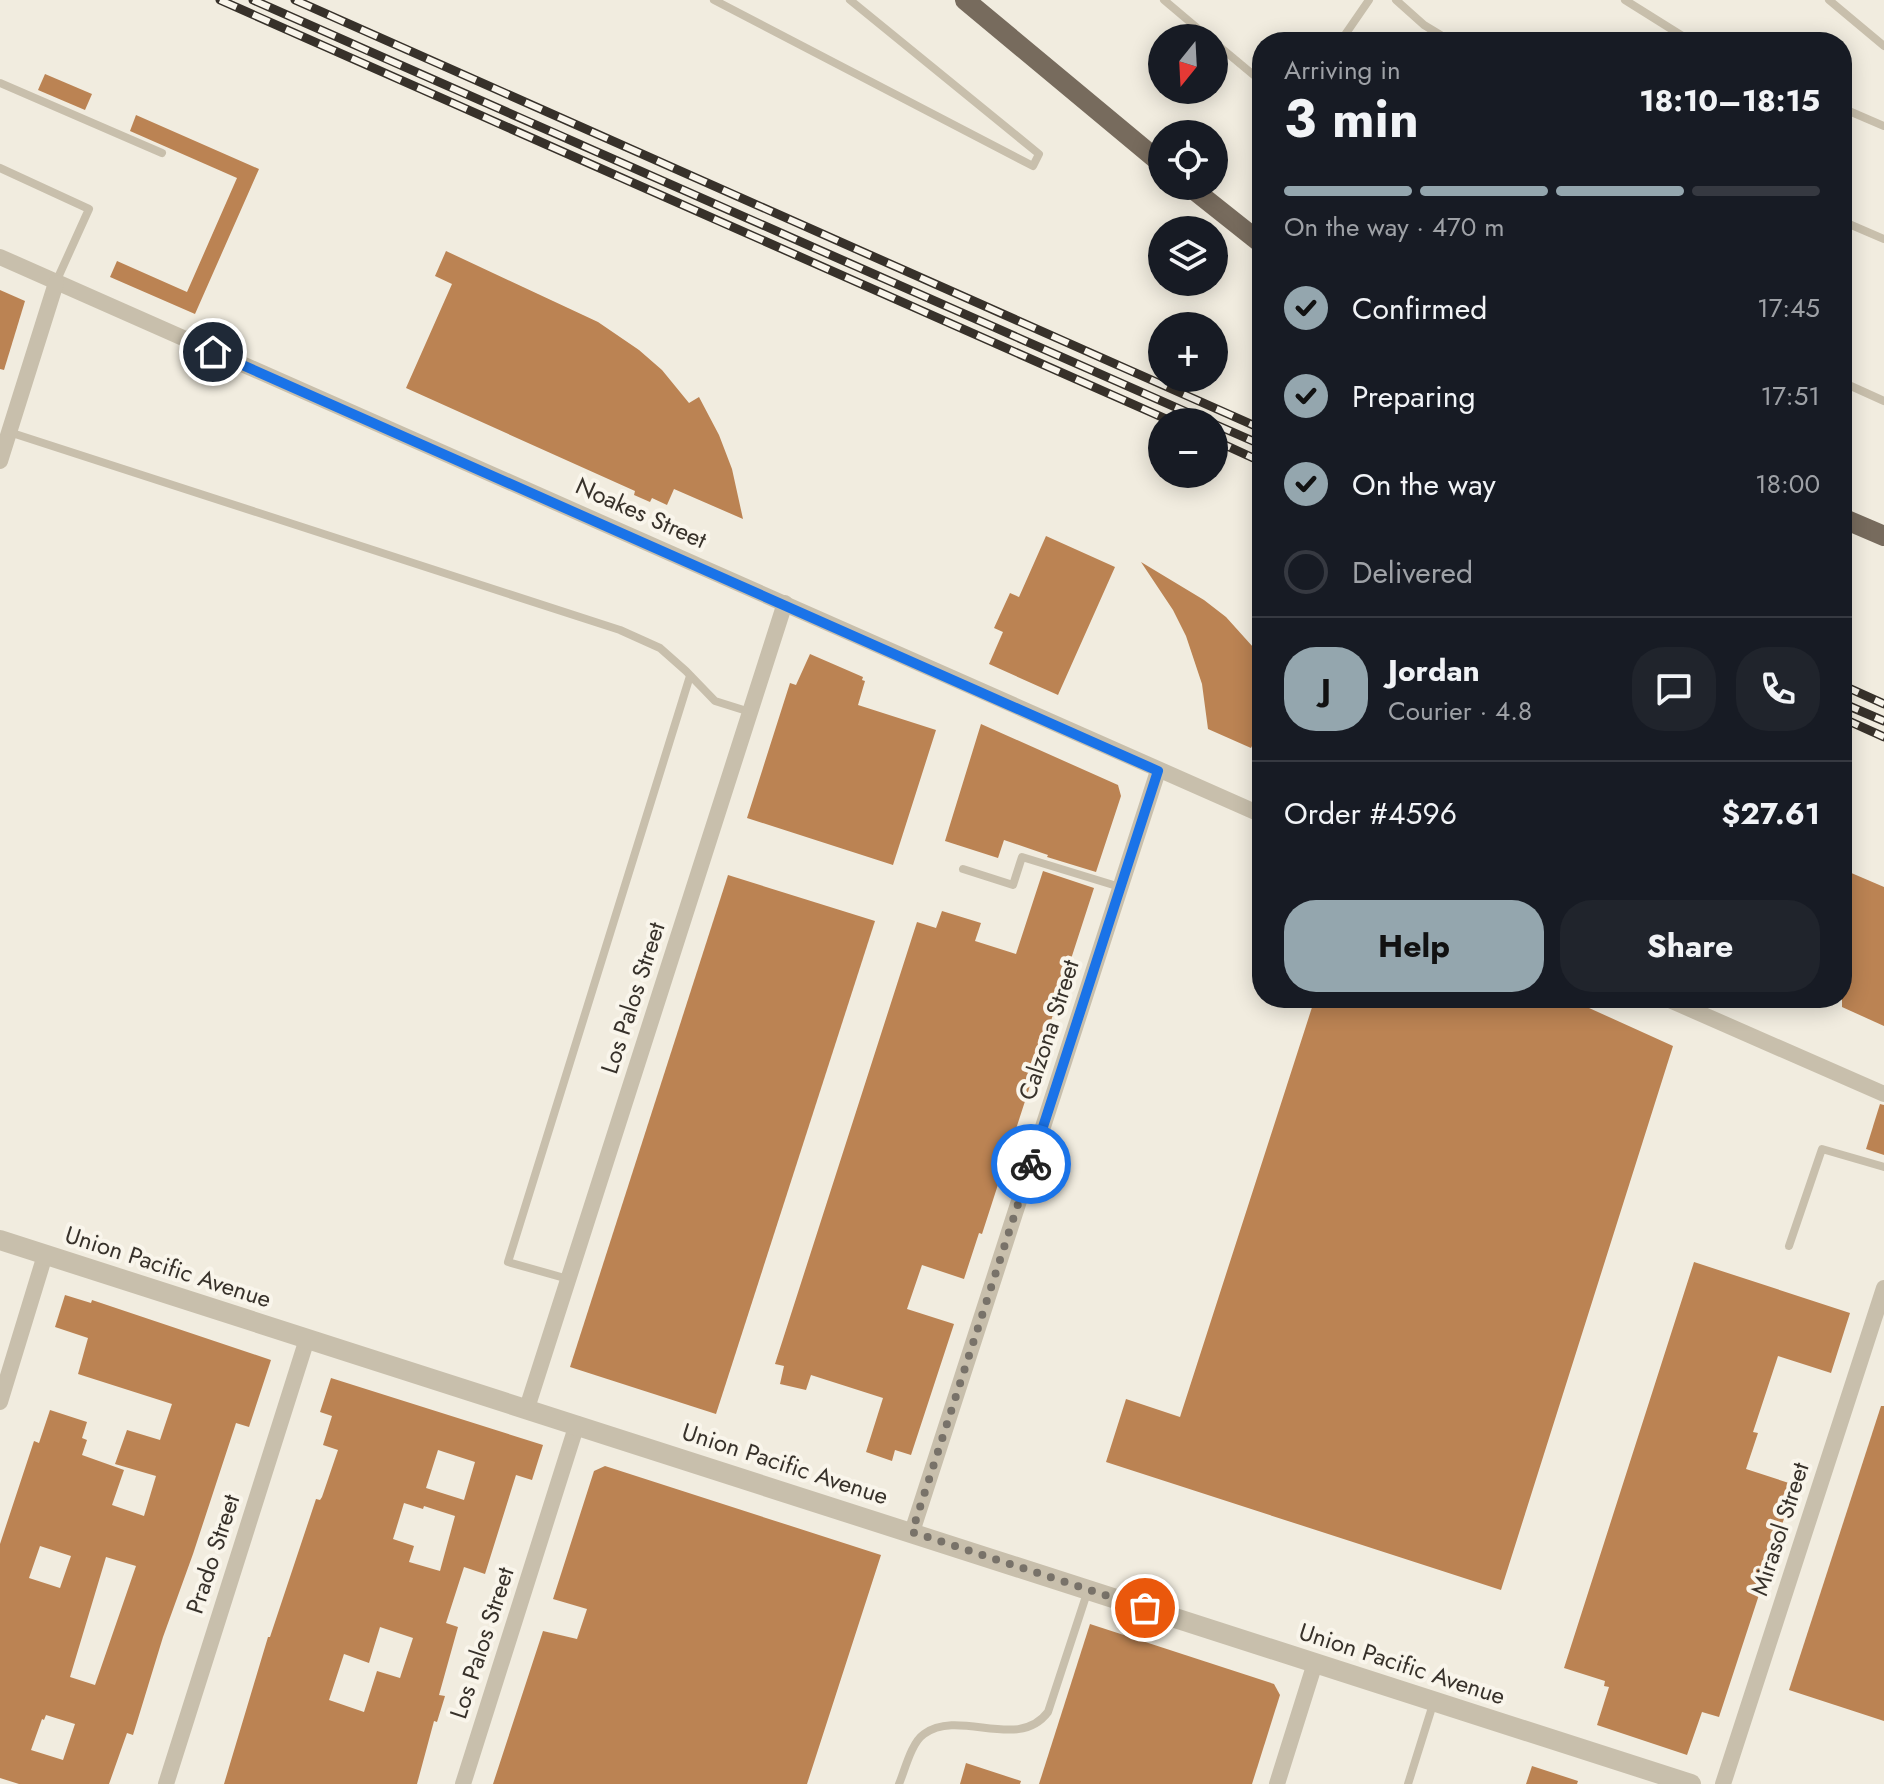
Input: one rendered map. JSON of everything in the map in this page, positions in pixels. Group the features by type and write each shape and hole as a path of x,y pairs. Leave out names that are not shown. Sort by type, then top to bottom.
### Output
{"main road":[{"path":"965,0 1148,152"},
{"path":"1207,200 1252,236"},
{"path":"1852,522 1884,536"}],"street":[{"name":"Noakes Street","path":"0,257 1252,811"},
{"path":"0,461 56,283"},
{"name":"Los Palos Street","path":"527,1408 785,603"},
{"name":"Calzona Street","path":"912,1532 1158,771"},
{"path":"1688,1008 1884,1094"},
{"name":"Union Pacific Avenue","path":"0,1240 1691,1784"},
{"path":"0,1402 45,1255"},
{"name":"Mirasol Street","path":"1723,1784 1884,1288"},
{"name":"Prado Street","path":"166,1784 307,1339"},
{"name":"Los Palos Street","path":"463,1784 577,1424"},
{"path":"1277,1784 1315,1663"}],"lane":[{"path":"714,0 1033,166 1039,154 850,0"},
{"path":"1164,0 1193,24"},
{"path":"1347,32 1369,0"},
{"path":"1396,0 1436,32"},
{"path":"1625,0 1676,32"},
{"path":"1829,0 1884,46"},
{"path":"1228,53 1252,74"},
{"path":"0,83 162,153"},
{"path":"1852,112 1884,126"},
{"path":"0,168 89,209 56,283"},
{"path":"1852,225 1884,239"},
{"path":"1852,387 1884,401"},
{"path":"9,432 620,630 660,648 715,701 750,712"},
{"path":"568,1279 508,1262 690,676"},
{"path":"963,869 1013,885 1022,857 1120,888"},
{"path":"1789,1246 1822,1149 1884,1167"},
{"path":"899,1784 918,1741 933,1730 948,1726 1024,1729 1038,1725 1048,1712 1088,1589"},
{"path":"1408,1784 1434,1701"}],"building":[{"path":"45,74 92,94 85,110 38,90"},
{"path":"136,115 259,169 195,314 110,277 117,261 187,292 237,178 130,131"},
{"path":"446,251 598,322 662,370 689,403 699,397 732,469 743,519 674,489 667,505 652,498 650,502 634,495 635,491 406,388 452,284 435,276"},
{"path":"0,290 25,301 4,370 0,369"},
{"path":"1046,536 1115,567 1058,695 989,664 1003,632 994,628 1010,593 1019,597"},
{"path":"1141,562 1204,600 1226,617 1252,646 1251,748 1208,729 1202,684 1186,636 1173,610"},
{"path":"810,654 863,677 865,681 858,705 936,730 893,865 747,818 790,683 796,685"},
{"path":"981,724 1118,785 1121,796 1096,872 1004,840 998,858 945,841"},
{"path":"1043,871 1094,888 982,1234 979,1233 964,1279 922,1265 907,1309 954,1324 911,1455 895,1450 892,1461 866,1452 883,1398 811,1375 806,1390 780,1384 784,1366 775,1364 917,922 936,928 942,911 981,923 975,941 1016,954"},
{"path":"1852,873 1884,887 1884,1026 1844,1008 1852,1008"},
{"path":"728,875 875,921 716,1414 570,1367"},
{"path":"1312,1008 1589,1008 1673,1046 1501,1590 1106,1462 1126,1399 1180,1417"},
{"path":"1880,1104 1884,1105 1884,1155 1866,1149"},
{"path":"1694,1262 1850,1313 1831,1373 1778,1356 1753,1432 1758,1433 1746,1469 1795,1485 1719,1717 1702,1712 1687,1755 1597,1725 1609,1687 1604,1686 1605,1681 1564,1668"},
{"path":"65,1295 91,1303 92,1300 271,1360 249,1427 236,1423 133,1735 127,1733 109,1784 19,1784 0,1778 0,1544 34,1441 39,1443 50,1410 87,1422 82,1438 87,1440 82,1455 124,1470 112,1505 144,1516 156,1476 115,1464 127,1430 160,1440 172,1404 78,1374 88,1338 55,1327","holes":["40,1546 71,1556 60,1588 29,1578","106,1557 136,1566 95,1685 70,1677","46,1715 75,1724 63,1760 31,1750"]},
{"path":"331,1378 543,1445 532,1480 516,1475 485,1574 464,1567 446,1623 458,1627 439,1695 445,1696 437,1722 434,1721 417,1784 224,1784 268,1637 316,1499 322,1497 338,1450 323,1445 332,1416 320,1412","holes":["438,1450 475,1462 464,1500 426,1488","404,1503 455,1516 440,1571 409,1562 414,1546 393,1539","380,1627 413,1638 400,1678 377,1671 364,1712 329,1700 344,1654 369,1663"]},
{"path":"1881,1406 1884,1406 1884,1721 1789,1690"},
{"path":"605,1466 881,1555 807,1784 493,1784 543,1631 577,1639 587,1609 553,1599 594,1471"},
{"path":"1090,1624 1274,1684 1280,1695 1252,1784 1039,1784"},
{"path":"966,1763 1021,1781 1020,1784 960,1784"},
{"path":"1532,1766 1578,1781 1577,1784 1526,1784"}],"railway":[{"path":"220,0 1148,411"},
{"path":"253,0 1177,408"},
{"path":"295,0 1252,425"},
{"path":"1228,430 1252,441"},
{"path":"1228,446 1252,457"},
{"path":"1852,690 1884,704"},
{"path":"1852,707 1884,721"},
{"path":"1852,723 1884,737"}],"way so far":[{"path":"1031,1164 912,1532 1145,1608"}],"route":[{"path":"213,352 1158,771 1031,1164"}]}
